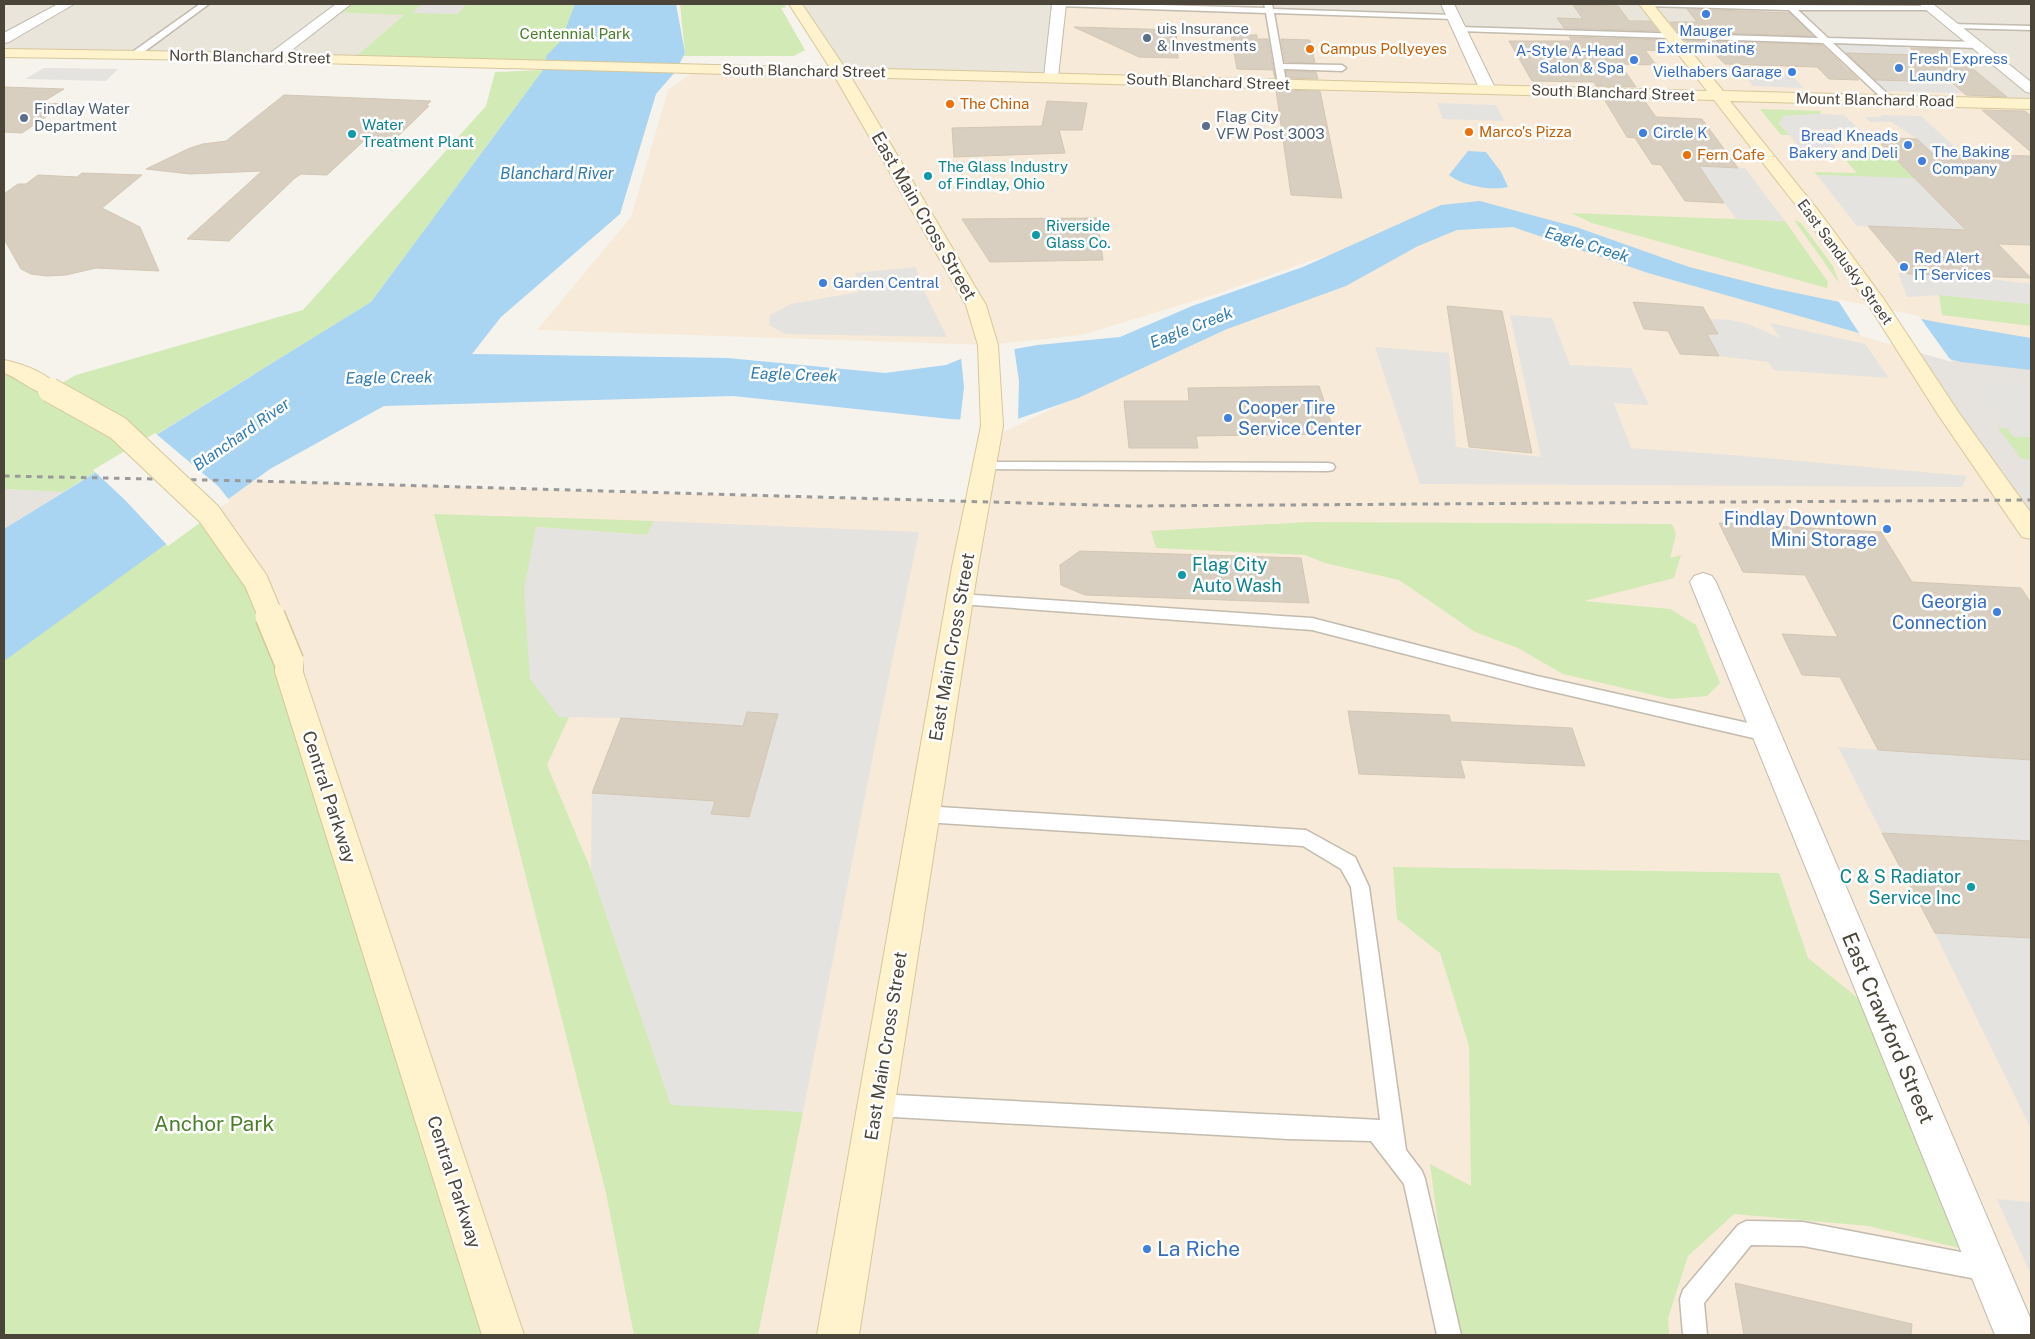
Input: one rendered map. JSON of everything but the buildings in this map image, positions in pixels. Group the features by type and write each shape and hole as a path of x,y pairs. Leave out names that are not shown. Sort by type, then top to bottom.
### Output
{"main road":[{"name":"East Main Cross Street","path":"796,4 840,72 976,305 988,345 992,426 960,599 838,1335"},
{"name":"East Sandusky Street","path":"1646,4 1815,218 1876,302 1950,416 2031,531"},
{"name":"North Blanchard Street","path":"4,53 274,57 699,68"},
{"name":"South Blanchard Street","path":"699,68 1718,96"},
{"name":"Mount Blanchard Road","path":"1718,96 2031,104"},
{"name":"Central Parkway","path":"4,366 24,373 50,390 118,428 208,514 256,581 289,662 292,682 503,1335"}],"street":[{"path":"4,39 67,4"},
{"path":"274,57 344,4"},
{"path":"1051,77 1059,4"},
{"path":"1928,6 2031,88"},
{"path":"1453,16 1488,90"},
{"name":"East Crawford Street","path":"1703,582 2016,1335"}],"lane":[{"path":"134,55 205,4"},
{"path":"1059,4 1268,7 1453,16 1686,37 1976,44"},
{"path":"1646,4 1928,6"},
{"path":"1789,6 1889,100"},
{"path":"1268,7 1282,84"},
{"path":"1953,26 2031,28"},
{"path":"1279,66 1342,68"},
{"path":"984,466 1328,467"},
{"path":"960,599 1312,624 1537,682 1766,734"},
{"path":"924,814 1306,838 1348,863 1360,887 1395,1154"},
{"path":"876,1105 1288,1128 1376,1130 1414,1179 1449,1335"},
{"path":"1695,1335 1692,1299 1746,1233 1803,1234 1988,1269"}],"shaded area":[{"path":"4,4 344,4 334,11 405,14 353,59 4,53"},
{"path":"422,4 467,4 457,14 412,13"},
{"path":"796,4 2031,4 2031,104 1977,102 1753,39 1767,54 1615,51 1051,77 840,72"},
{"path":"1059,4 1453,17 1459,29 1602,33 1615,51 1766,53 1753,39 1904,43 1977,102 2031,104 2031,351 1994,477 2031,531 2031,1335 4,1335 4,661 254,481 977,503 989,439 1422,232 1316,259 1213,295 1082,335 988,345 537,330 631,217 668,90 699,68 1051,77"},
{"path":"1837,44 1905,46 1915,55 1867,54 1895,81 1949,82 1962,93 1886,91"},
{"path":"1729,66 1764,67 1771,74 1792,75 1804,88 1753,86 1742,73 1734,72"},
{"path":"44,68 118,69 106,81 25,79"},
{"path":"1437,103 1496,105 1504,121 1443,119"},
{"path":"1844,115 1859,129 1819,129 1838,150 1801,149 1779,123 1784,116"},
{"path":"1880,115 1921,116 1978,168 1937,166 1930,152 1917,139 1891,122 1870,122 1865,117 1882,117"},
{"path":"1699,166 1745,168 1785,221 1736,219"},
{"path":"1817,175 1914,178 1918,182 2010,202 2031,221 2031,228 2020,228 2013,232 1857,226"},
{"path":"916,267 920,283 947,337 785,334 769,325 770,315 791,304 859,292 855,273"},
{"path":"1898,273 1974,277 2031,284 2031,304 1939,295 1907,297"},
{"path":"1510,315 1552,318 1570,365 1631,368 1649,405 1614,403 1631,448 1967,476 1962,487 1420,484 1375,347 1449,353 1456,447 1541,457"},
{"path":"1710,319 1731,320 1748,324 1780,338 1770,323 1865,344 1889,378 1774,370 1768,362 1719,356 1707,334 1717,334"},
{"path":"1887,320 2031,351 2031,531 1994,477"},
{"path":"1970,381 2031,385 2031,437 2014,437"},
{"path":"4,489 63,492 4,529"},
{"path":"654,521 919,532 803,1112 671,1105 591,870 592,793 715,801 711,814 749,817 778,714 747,712 743,726 621,718 559,717 530,679 524,589 536,527 647,535"},
{"path":"1838,747 2031,760 2031,842 1882,833"},
{"path":"1935,933 2031,938 2031,1129"},
{"path":"1997,1199 2031,1202 2031,1275"}],"green space":[{"name":"Centennial Park","path":"344,4 622,4 591,66 353,59 404,15 334,12"},
{"path":"680,4 784,4 786,7 781,8 805,50 794,56 683,56 685,53"},
{"path":"543,70 371,302 63,492 4,489 4,366 24,373 50,390 76,375 303,310 486,106 495,72"},
{"path":"1760,109 1821,111 1820,114 1784,116 1779,123 1789,135 1781,135"},
{"path":"1846,150 1899,152 1926,179 1817,175 1814,172 1857,173 1841,155 1850,155"},
{"path":"1571,213 1785,221 1828,282 1827,288 1592,223"},
{"path":"1794,220 1801,223 1833,266 1839,283"},
{"path":"1939,295 2031,304 2031,326 1942,315"},
{"path":"1998,428 2007,428 2014,437 2031,437 2031,460 2021,458"},
{"name":"Anchor Park","path":"209,514 289,672 503,1335 4,1335 4,599"},
{"path":"434,514 654,521 647,535 536,527 559,717 569,717 547,765 591,870 671,1104 803,1112 758,1335 634,1335 606,1193"},
{"path":"1308,522 1672,524 1676,534 1670,558 1681,555 1674,578 1584,601 1670,609 1696,625 1720,683 1707,696 1671,699 1563,674 1518,648 1475,632 1399,580 1325,563 1305,555 1156,548 1151,531"},
{"path":"1393,867 1779,873 1808,958 1859,999 1963,1249 1869,1226 1734,1214 1688,1256 1668,1318 1669,1335 1453,1335 1430,1164 1471,1186 1469,1046 1440,953 1397,919"}],"water":[{"name":"Blanchard River","path":"575,4 676,4 685,53 675,72 656,94 620,214 501,317 472,354 728,358 885,373 946,365 963,358 1038,345 1120,337 1192,306 1303,267 1441,205 1480,201 1576,227 1689,267 1772,288 1936,322 2031,338 2031,370 1961,362 1648,273 1513,227 1457,230 1418,246 1346,286 1227,329 1078,398 1009,422 950,419 733,396 384,406 270,469 4,661 4,529 371,302 543,70 547,55 561,41"},
{"path":"1468,151 1486,152 1501,172 1508,187 1477,187 1449,175"}],"pier":[{"path":"1837,299 1919,316 1952,362 1861,336"},
{"path":"1014,347 1019,381 1018,421 1009,424 960,422 964,387 961,357"},
{"path":"155,433 218,486 230,501 168,546 125,500 93,470"}],"railway":[{"path":"4,476 254,481 1130,506 2031,500"}],"place":[{"name":"Mauger Exterminating","path":"1706,14"},
{"name":"uis Insurance & Investments","path":"1147,38"},
{"name":"Campus Pollyeyes","path":"1310,49"},
{"name":"A-Style A-Head Salon & Spa","path":"1634,60"},
{"name":"Fresh Express Laundry","path":"1899,68"},
{"name":"Vielhabers Garage","path":"1792,72"},
{"name":"The China","path":"950,104"},
{"name":"Findlay Water Department","path":"24,118"},
{"name":"Flag City VFW Post 3003","path":"1206,126"},
{"name":"Marco's Pizza","path":"1469,132"},
{"name":"Circle K","path":"1643,133"},
{"name":"Water Treatment Plant","path":"352,134"},
{"name":"Bread Kneads Bakery and Deli","path":"1908,145"},
{"name":"Fern Cafe","path":"1687,155"},
{"name":"The Baking Company","path":"1922,161"},
{"name":"The Glass Industry of Findlay, Ohio","path":"928,176"},
{"name":"Riverside Glass Co.","path":"1036,235"},
{"name":"Red Alert IT Services","path":"1904,267"},
{"name":"Garden Central","path":"823,283"},
{"name":"Cooper Tire Service Center","path":"1228,418"},
{"name":"Findlay Downtown Mini Storage","path":"1887,529"},
{"name":"Flag City Auto Wash","path":"1182,575"},
{"name":"Georgia Connection","path":"1997,612"},
{"name":"C & S Radiator Service Inc","path":"1971,887"},
{"name":"La Riche","path":"1147,1249"}],"water label":[{"name":"Eagle Creek","path":"1587,244"},
{"name":"Eagle Creek","path":"1191,327"},
{"name":"Eagle Creek","path":"794,374"},
{"name":"Eagle Creek","path":"389,377"}]}
